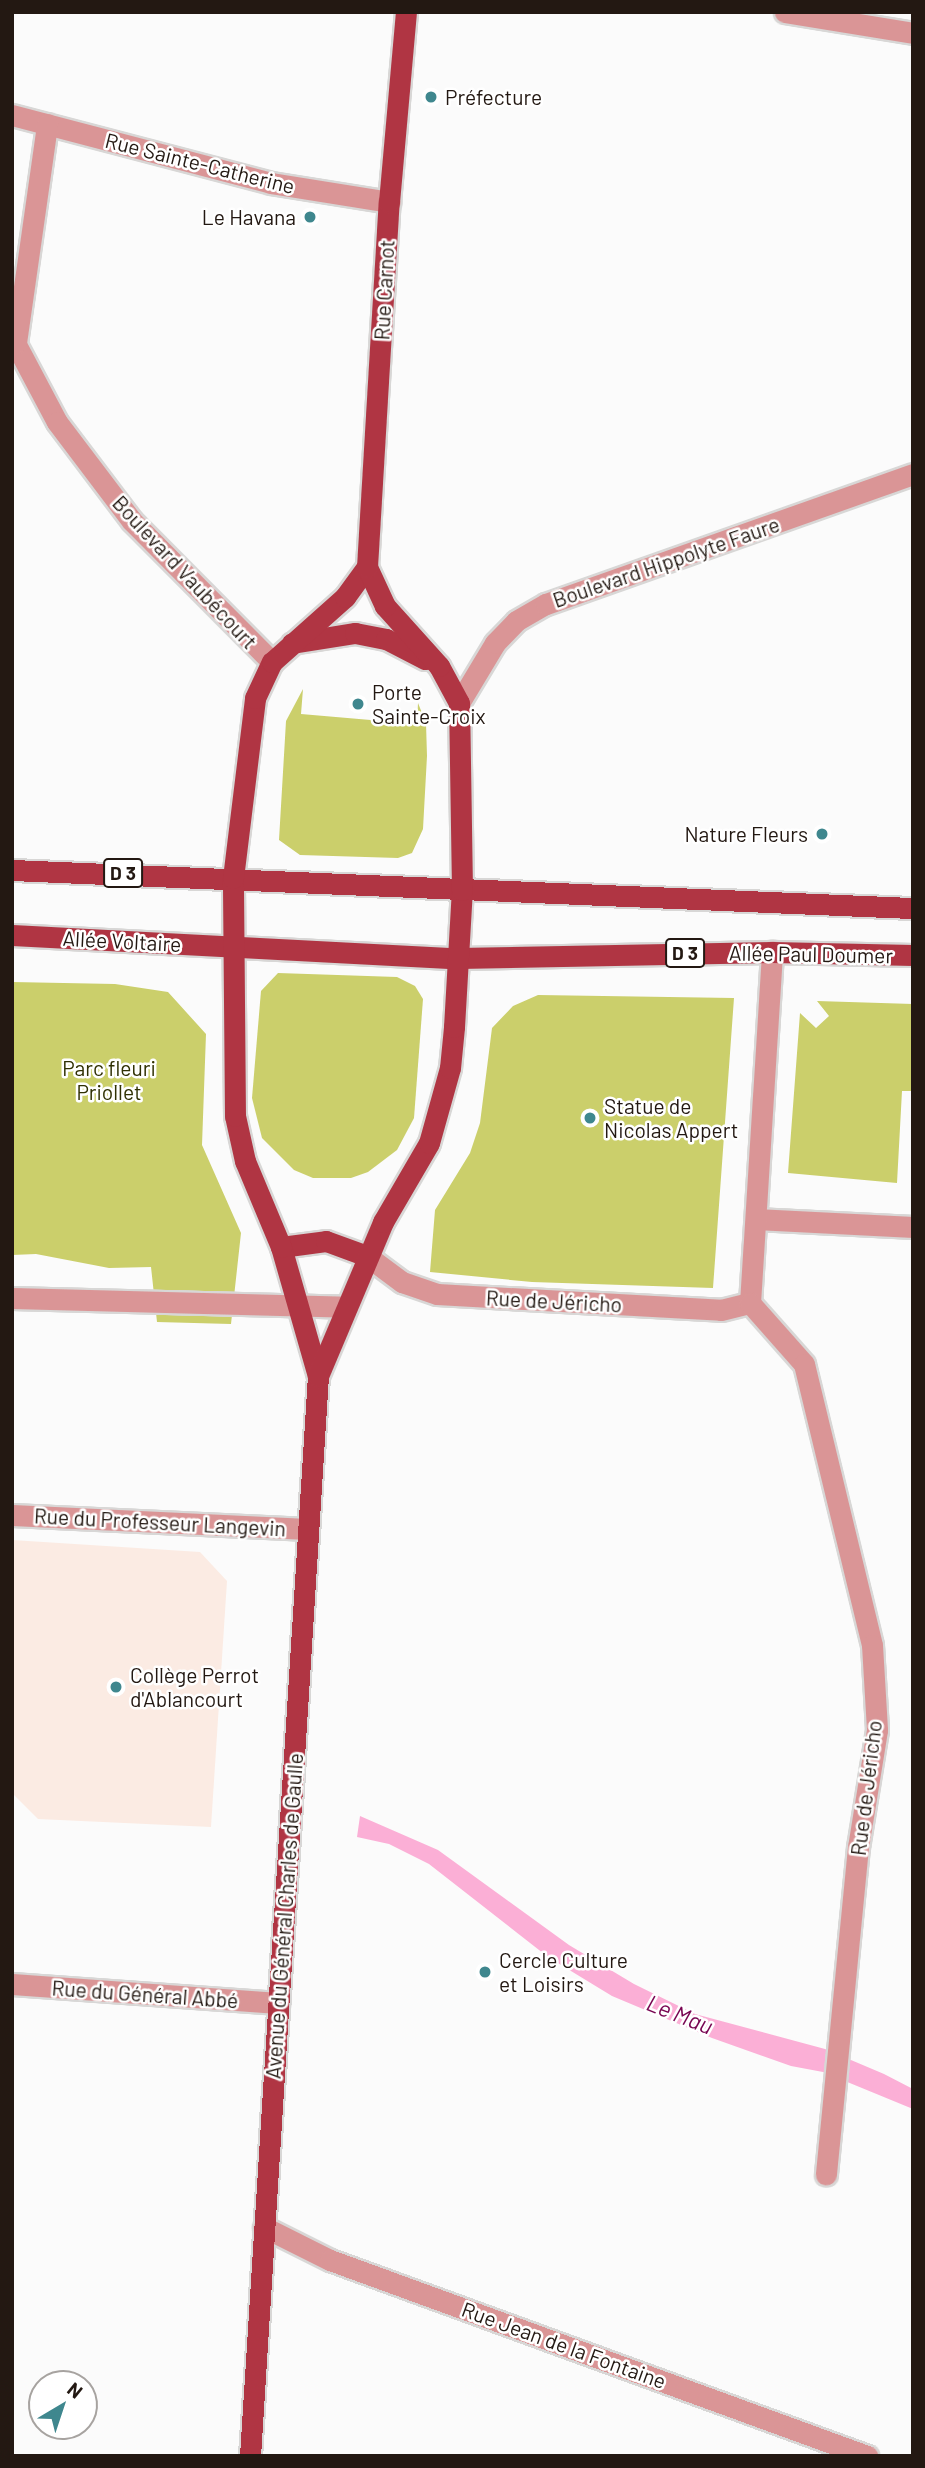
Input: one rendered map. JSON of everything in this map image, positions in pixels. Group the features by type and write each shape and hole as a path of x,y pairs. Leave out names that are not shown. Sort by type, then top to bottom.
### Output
{"main road":[{"name":"Rue Carnot","path":"367,567 389,202 405,12"},
{"path":"272,662 345,597 367,567 385,606 439,666 459,703"},
{"path":"292,643 355,633 386,639 439,666"},
{"name":"Avenue du Général Charles de Gaulle","path":"272,662 255,698 248,737 233,878 235,1116 245,1161 281,1247 296,1307 318,1376"},
{"name":"Avenue du Général Charles de Gaulle","path":"250,2456 318,1376 367,1256 429,1143 450,1068 461,890 459,703"},
{"name":"D 3","path":"12,870 913,908"},
{"name":"Allée Voltaire","path":"12,935 232,947"},
{"name":"D 3","path":"232,947 458,958"},
{"name":"Allée Paul Doumer","path":"458,958 772,952 913,955"},
{"path":"281,1247 326,1241 367,1256"}],"street":[{"path":"785,12 913,33"},
{"name":"Rue Sainte-Catherine","path":"12,115 271,183 389,202"},
{"path":"14,340 47,124"},
{"name":"Boulevard Vaubécourt","path":"14,340 57,422 132,521 272,662"},
{"name":"Boulevard Hippolyte Faure","path":"459,703 495,643 516,621 546,604 913,474"},
{"path":"750,1303 772,952"},
{"path":"756,1219 913,1227"},
{"name":"Rue de Jéricho","path":"367,1256 402,1282 437,1294 721,1310 750,1303 804,1364 872,1645 877,1730 858,1847 826,2174"},
{"path":"12,1298 347,1307"},
{"name":"Rue du Professeur Langevin","path":"12,1515 308,1529"},
{"name":"Rue du Général Abbé","path":"12,1984 278,2003"},
{"name":"Rue Jean de la Fontaine","path":"264,2227 330,2260 867,2456"}],"shaded area":[{"name":"Collège Perrot d'Ablancourt","path":"12,1540 200,1552 227,1581 211,1827 38,1819 12,1793"}],"green space":[{"path":"303,689 301,714 417,724 418,703 426,723 427,756 423,829 412,853 398,858 300,855 279,840 286,721"},
{"path":"278,973 397,977 415,986 423,999 414,1118 397,1150 368,1172 351,1178 313,1178 294,1170 262,1138 252,1098 261,991"},
{"name":"Parc fleuri Priollet","path":"12,982 115,984 168,992 206,1034 202,1145 241,1233 231,1324 157,1322 151,1267 109,1268 36,1254 12,1255"},
{"path":"538,995 734,998 713,1288 532,1282 430,1272 435,1210 470,1153 480,1123 492,1028 513,1006"},
{"path":"817,1001 913,1004 913,1091 902,1091 897,1183 788,1173 800,1013 816,1028 829,1016"}],"water":[{"name":"Le Mau","path":"360,1816 438,1850 569,1945 634,1984 695,2014 825,2049 884,2074 913,2089 913,2109 823,2072 791,2066 712,2038 612,1996 548,1957 429,1864 389,1844 357,1837"}],"place":[{"name":"Préfecture","path":"431,97"},
{"name":"Le Havana","path":"310,217"},
{"name":"Porte Sainte-Croix","path":"358,704"},
{"name":"Nature Fleurs","path":"822,834"},
{"name":"Statue de Nicolas Appert","path":"590,1118"},
{"name":"Collège Perrot d'Ablancourt","path":"116,1687"},
{"name":"Cercle Culture et Loisirs","path":"485,1972"}]}
